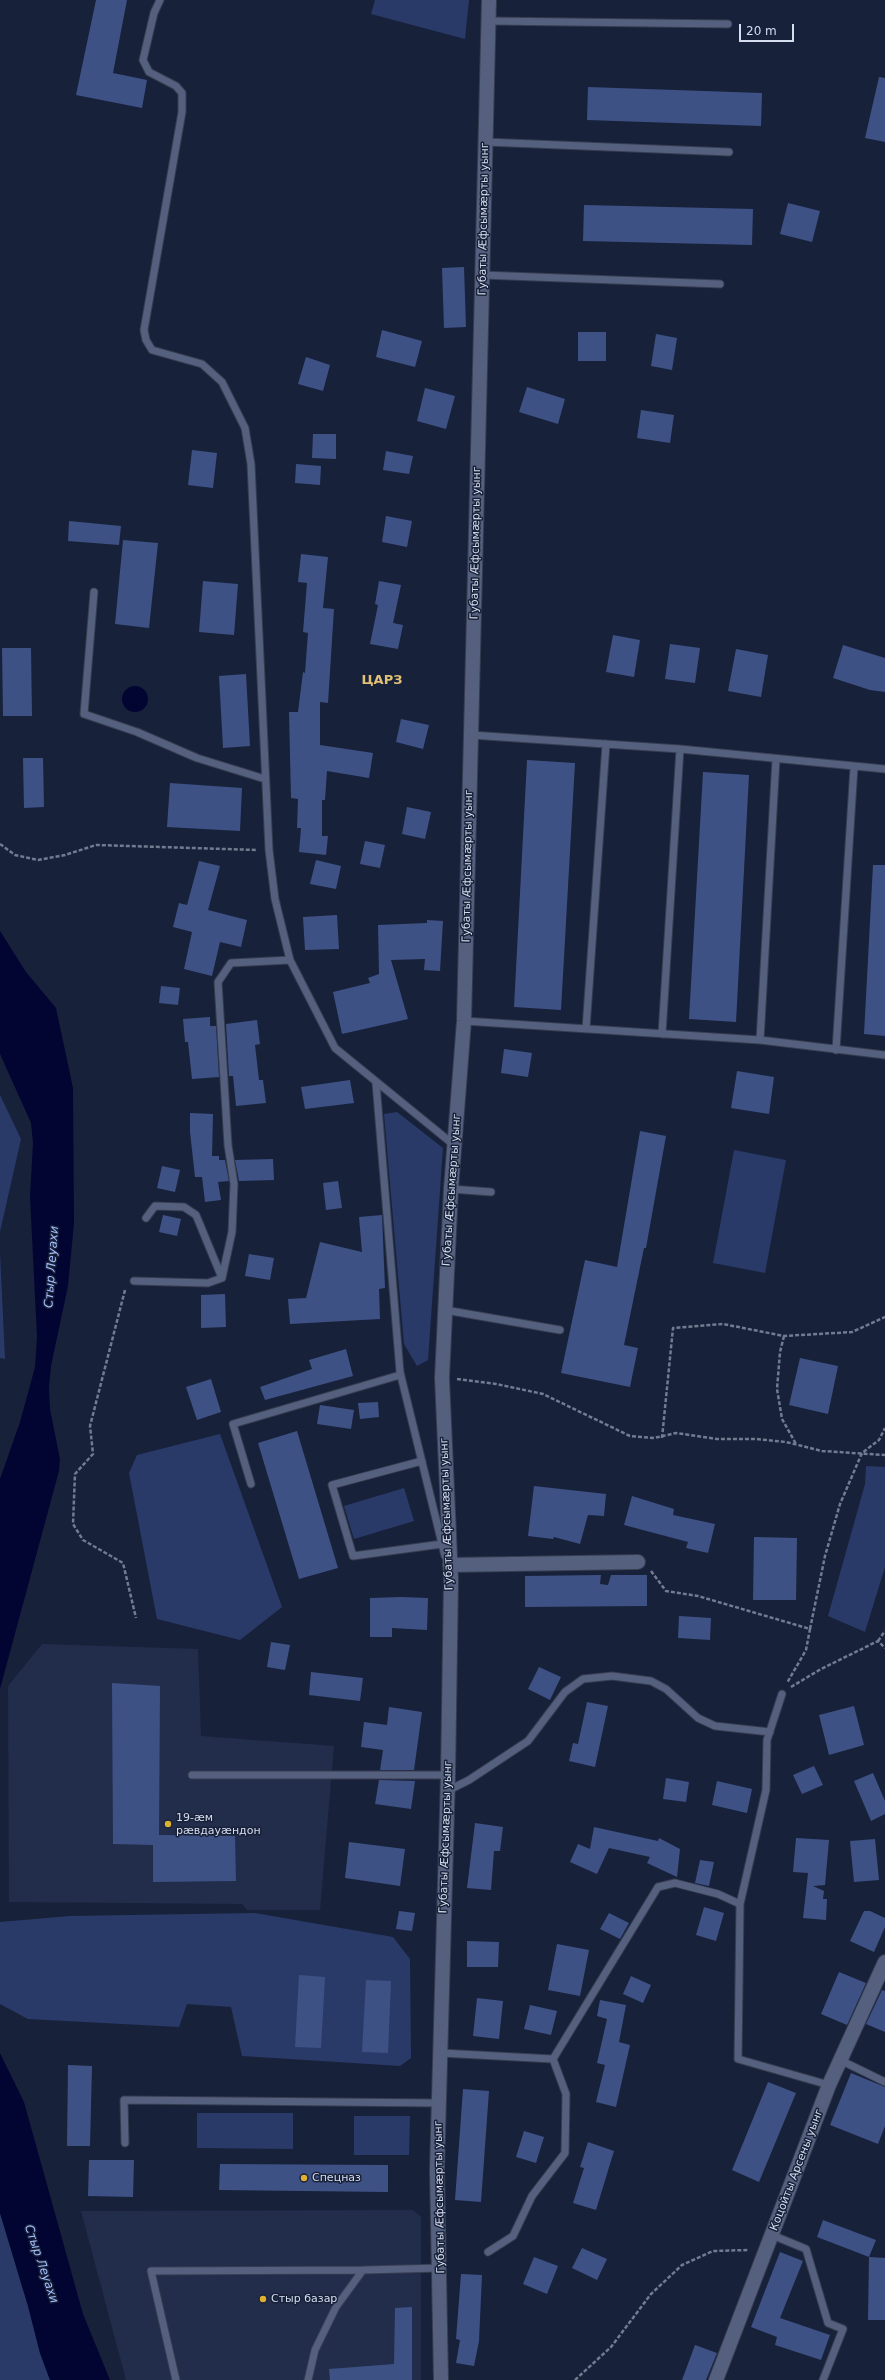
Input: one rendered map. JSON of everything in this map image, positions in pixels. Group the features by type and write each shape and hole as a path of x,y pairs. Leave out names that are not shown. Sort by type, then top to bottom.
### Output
{"street":[{"name":"Губаты Æфсымæрты уынг","path":"441,2380 441,2268 437,2170 448,1775 451,1579 442,1378 451,1189 464,1021 489,0"},
{"path":"450,1565 638,1562"},
{"name":"Коцойты Арсены уынг","path":"716,2380 829,2085 885,1962"}],"lane":[{"path":"160,0 154,13 143,60 149,72 176,86 182,93 182,112 144,330 146,340 152,350 202,364 222,382 245,428 251,464 269,850 275,899 290,960 336,1048 454,1145"},
{"path":"489,21 728,24"},
{"path":"486,142 729,152"},
{"path":"482,275 720,284"},
{"path":"94,592 84,714 137,732 197,758 265,779"},
{"path":"471,735 680,750 885,769"},
{"path":"586,1029 606,744"},
{"path":"662,1034 680,750"},
{"path":"760,1040 776,759"},
{"path":"836,1050 854,767"},
{"path":"222,1278 232,1232 234,1184 228,1145 218,982 232,963 290,960"},
{"path":"464,1021 760,1040 885,1055"},
{"path":"376,1082 400,1375 451,1579"},
{"path":"451,1189 491,1192"},
{"path":"146,1218 155,1206 184,1207 196,1215 222,1278"},
{"path":"134,1281 208,1283 222,1278"},
{"path":"445,1310 560,1330"},
{"path":"251,1484 233,1424 400,1375"},
{"path":"422,1461 332,1485 353,1556 442,1544"},
{"path":"447,1791 469,1780 528,1741 565,1692 583,1679 612,1676 651,1681 666,1689 698,1718 715,1726 770,1732"},
{"path":"782,1694 767,1740 766,1790 740,1904 738,2059 829,2085"},
{"path":"192,1775 448,1775"},
{"path":"553,2059 658,1887 675,1883 718,1894 740,1904"},
{"path":"441,2053 553,2059"},
{"path":"488,2252 513,2236 532,2196 565,2153 566,2094 553,2059"},
{"path":"840,2060 885,2082"},
{"path":"125,2143 124,2100 439,2104"},
{"path":"772,2235 806,2249 828,2323 843,2329 824,2380"},
{"path":"176,2380 151,2271 441,2268"},
{"path":"308,2380 314,2350 336,2307 363,2270"}],"path":[{"path":"0,844 15,855 38,860 65,855 96,845 269,850"},
{"path":"134,1281 124,1292 90,1426 93,1454 75,1474 73,1524 83,1540 123,1563 136,1618"},
{"path":"662,1438 673,1328 723,1324 784,1336 852,1332 885,1317"},
{"path":"784,1336 780,1352 777,1389 782,1420 797,1445"},
{"path":"442,1378 496,1384 543,1394 630,1436 662,1438 676,1433 717,1439 756,1439 797,1445 822,1451 885,1456"},
{"path":"782,1694 794,1668 806,1650 825,1556 840,1504 862,1453 879,1440 885,1428"},
{"path":"638,1562 645,1564 666,1591 698,1596 810,1629"},
{"path":"782,1694 799,1681 878,1641 885,1631"},
{"path":"878,1641 885,1648"},
{"path":"575,2380 611,2347 651,2294 682,2265 713,2251 767,2250"}],"shaded area":[{"path":"375,0 469,0 465,39 371,14"},
{"path":"0,1095 21,1139 0,1232"},
{"path":"397,1112 443,1148 428,1360 417,1366 404,1344 384,1114"},
{"path":"734,1150 786,1160 765,1273 713,1263"},
{"path":"0,1253 5,1359 0,1358"},
{"path":"220,1434 282,1607 240,1640 157,1619 129,1473 137,1455"},
{"path":"866,1466 885,1467 885,1567 865,1632 828,1616 865,1484"},
{"path":"404,1488 414,1521 354,1539 344,1506"},
{"name":"19-æм рӕвдауӕндон","path":"42,1644 198,1649 201,1736 334,1746 320,1910 247,1910 242,1904 9,1902 8,1686"},
{"path":"255,1913 393,1937 410,1959 411,2058 400,2066 242,2056 231,2007 187,2004 179,2027 28,2019 0,2004 0,1922 70,1916"},
{"path":"197,2113 293,2113 293,2149 197,2148"},
{"path":"354,2116 410,2116 409,2155 354,2155"},
{"name":"Стыр базар","path":"413,2210 421,2217 421,2380 126,2380 81,2211"},
{"path":"0,2213 28,2306 40,2353 50,2380 0,2380"}],"water":[{"path":"135,686 144,690 148,699 144,708 135,712 126,708 122,699 126,690"},
{"name":"Стыр Леуахи","path":"0,931 26,972 56,1008 73,1088 74,1223 68,1286 51,1366 49,1387 50,1409 60,1459 59,1471 0,1689 0,1479 20,1422 35,1367 37,1337 30,1197 33,1143 31,1123 0,1054"},
{"name":"Стыр Леуахи","path":"0,2053 24,2102 83,2314 110,2380 50,2380 40,2353 28,2306 0,2213"}],"building":[{"path":"96,0 127,0 113,73 147,80 142,108 76,95"},
{"path":"879,77 885,78 885,142 865,138"},
{"path":"588,87 762,93 761,126 587,120"},
{"path":"788,203 820,211 812,242 780,234"},
{"path":"584,205 753,209 752,245 583,241"},
{"path":"464,267 466,327 444,328 442,268"},
{"path":"382,330 422,341 415,367 376,357"},
{"path":"578,332 606,332 606,361 578,361"},
{"path":"656,334 677,338 672,370 651,366"},
{"path":"306,357 330,365 323,391 298,384"},
{"path":"527,387 565,399 558,424 519,412"},
{"path":"425,388 455,396 446,429 417,421"},
{"path":"641,410 674,415 670,443 637,438"},
{"path":"313,434 336,434 336,459 312,458"},
{"path":"192,450 217,453 213,488 188,485"},
{"path":"386,451 413,456 409,474 383,470"},
{"path":"296,464 321,466 320,485 295,483"},
{"path":"386,516 412,521 407,547 382,542"},
{"path":"69,521 121,526 119,545 68,541"},
{"path":"123,540 158,543 149,628 115,624"},
{"path":"301,554 328,557 323,608 334,609 328,703 320,702 320,745 373,753 369,778 327,771 325,800 322,800 322,836 328,836 326,855 299,852 301,828 297,828 298,799 291,798 289,712 298,712 303,672 305,673 308,633 303,632 307,583 298,582"},
{"path":"203,581 238,584 234,635 199,632"},
{"path":"379,581 401,585 393,623 403,625 398,649 370,644 378,605 375,604"},
{"path":"613,635 640,640 634,677 606,672"},
{"path":"670,644 700,648 695,683 665,679"},
{"path":"843,645 885,658 885,692 870,690 833,678"},
{"path":"2,648 31,648 32,716 3,716"},
{"path":"736,649 768,655 761,697 728,691"},
{"path":"246,674 250,746 223,748 219,676"},
{"path":"401,719 429,725 423,749 396,742"},
{"path":"23,758 43,758 44,807 24,808"},
{"path":"527,760 575,763 561,1010 514,1007"},
{"path":"703,772 749,775 736,1022 689,1019"},
{"path":"170,783 242,788 240,831 167,827"},
{"path":"407,807 431,812 425,839 402,834"},
{"path":"365,841 385,845 380,868 360,864"},
{"path":"316,860 341,866 336,889 310,884"},
{"path":"199,861 220,866 208,910 247,920 241,947 220,942 212,976 184,969 192,932 173,927 179,903 187,905"},
{"path":"873,865 885,865 885,1036 864,1034"},
{"path":"337,915 339,949 305,950 303,917"},
{"path":"427,920 443,921 440,971 424,970 425,959 391,960 408,1019 342,1034 333,992 370,983 368,978 379,974 378,925 427,923"},
{"path":"161,986 180,988 178,1005 159,1003"},
{"path":"210,1017 210,1026 216,1026 219,1077 192,1079 188,1042 185,1042 183,1019"},
{"path":"257,1020 260,1044 255,1045 259,1080 263,1080 266,1103 236,1106 233,1076 229,1076 226,1024"},
{"path":"504,1049 532,1053 528,1077 501,1073"},
{"path":"737,1071 774,1077 769,1114 731,1108"},
{"path":"350,1080 354,1103 305,1109 301,1087"},
{"path":"190,1113 213,1114 212,1156 219,1156 219,1160 225,1160 229,1181 218,1182 221,1200 205,1202 202,1177 195,1177 190,1132"},
{"path":"640,1131 666,1136 646,1248 644,1248 624,1345 638,1348 630,1387 561,1373 585,1260 617,1267"},
{"path":"273,1159 274,1180 239,1181 235,1160"},
{"path":"162,1166 180,1170 175,1192 157,1188"},
{"path":"338,1181 342,1208 326,1210 323,1183"},
{"path":"163,1215 181,1219 177,1236 159,1232"},
{"path":"382,1215 385,1288 379,1289 380,1319 290,1324 288,1299 306,1298 320,1242 362,1252 359,1217"},
{"path":"249,1254 274,1258 270,1280 245,1276"},
{"path":"225,1294 226,1327 201,1328 201,1295"},
{"path":"346,1349 353,1376 265,1400 260,1387 312,1369 309,1360"},
{"path":"800,1358 838,1366 828,1414 789,1405"},
{"path":"211,1379 221,1412 197,1420 186,1387"},
{"path":"378,1402 379,1417 360,1419 358,1403"},
{"path":"320,1405 354,1410 351,1429 317,1424"},
{"path":"297,1431 338,1568 299,1579 258,1443"},
{"path":"534,1486 606,1494 604,1516 588,1515 580,1544 554,1537 553,1539 528,1536"},
{"path":"632,1496 674,1509 673,1515 715,1524 708,1553 686,1548 688,1542 624,1525"},
{"path":"754,1537 797,1538 796,1600 753,1600"},
{"path":"601,1575 600,1584 608,1585 611,1575 647,1575 647,1606 525,1607 525,1576"},
{"path":"370,1598 428,1598 427,1630 392,1628 392,1637 370,1637"},
{"path":"679,1616 711,1618 710,1640 678,1638"},
{"path":"271,1642 290,1645 285,1670 267,1667"},
{"path":"539,1667 561,1677 550,1700 528,1689"},
{"path":"311,1672 363,1678 360,1701 309,1695"},
{"path":"112,1683 160,1686 159,1835 235,1836 236,1881 153,1882 153,1845 113,1844"},
{"path":"587,1702 608,1706 595,1767 569,1761 573,1743 578,1744"},
{"path":"854,1706 864,1745 829,1755 819,1715"},
{"path":"389,1707 422,1712 414,1770 380,1770 383,1750 361,1747 364,1722 387,1725"},
{"path":"814,1766 823,1785 802,1794 793,1775"},
{"path":"873,1773 885,1801 885,1814 871,1821 854,1781"},
{"path":"666,1778 689,1782 686,1802 663,1799"},
{"path":"379,1780 415,1781 411,1809 375,1804"},
{"path":"717,1781 752,1789 747,1813 712,1805"},
{"path":"475,1823 503,1827 500,1851 494,1851 491,1890 467,1888"},
{"path":"594,1827 658,1841 659,1838 680,1849 677,1877 647,1863 650,1857 609,1848 597,1874 570,1862 578,1844 590,1849"},
{"path":"796,1838 829,1840 825,1885 813,1886 824,1891 823,1899 827,1899 826,1920 803,1918 808,1873 793,1872"},
{"path":"875,1839 879,1880 854,1882 850,1841"},
{"path":"349,1842 405,1849 400,1886 345,1878"},
{"path":"700,1860 714,1862 709,1886 695,1883"},
{"path":"704,1907 724,1913 716,1941 696,1935"},
{"path":"399,1911 415,1913 412,1931 396,1929"},
{"path":"864,1911 870,1911 885,1918 885,1927 874,1952 850,1941"},
{"path":"609,1913 629,1923 620,1939 600,1929"},
{"path":"467,1941 499,1942 498,1967 467,1967"},
{"path":"557,1944 589,1950 580,1996 548,1990"},
{"path":"839,1972 866,1983 847,2025 821,2014"},
{"path":"299,1975 325,1977 321,2048 295,2047"},
{"path":"631,1976 651,1985 643,2003 623,1994"},
{"path":"366,1980 391,1981 388,2053 362,2052"},
{"path":"882,1990 885,1991 885,2032 866,2024"},
{"path":"477,1998 503,2001 499,2039 473,2036"},
{"path":"600,2000 626,2005 619,2042 630,2045 616,2107 596,2102 605,2065 597,2063 607,2019 597,2016"},
{"path":"530,2005 557,2011 551,2035 524,2029"},
{"path":"68,2065 92,2066 90,2146 67,2146"},
{"path":"851,2073 885,2087 885,2126 878,2144 830,2125"},
{"path":"768,2082 796,2093 759,2182 732,2170"},
{"path":"463,2089 489,2091 481,2202 455,2200"},
{"path":"524,2131 544,2137 536,2163 516,2157"},
{"path":"588,2142 614,2151 596,2210 573,2203 584,2168 580,2167"},
{"path":"89,2160 134,2160 133,2197 88,2196"},
{"name":"Спецназ","path":"220,2164 388,2165 388,2192 219,2190"},
{"path":"823,2220 876,2240 869,2257 817,2237"},
{"path":"582,2248 607,2259 597,2280 572,2268"},
{"path":"780,2252 803,2261 780,2318 830,2335 821,2360 775,2345 777,2337 751,2327"},
{"path":"534,2257 558,2266 547,2294 523,2284"},
{"path":"869,2257 885,2258 885,2320 868,2320"},
{"path":"461,2274 482,2275 479,2341 474,2366 456,2363 460,2340 456,2339"},
{"path":"412,2307 412,2380 330,2380 329,2369 394,2364 395,2308"},
{"path":"695,2345 717,2353 706,2380 682,2380"}],"place":[{"name":"19-æм рӕвдауӕндон","path":"168,1824"},
{"name":"Спецназ","path":"304,2178"},
{"name":"Стыр базар","path":"263,2299"}],"district":[{"name":"ЦАРЗ","path":"382,681"}]}
